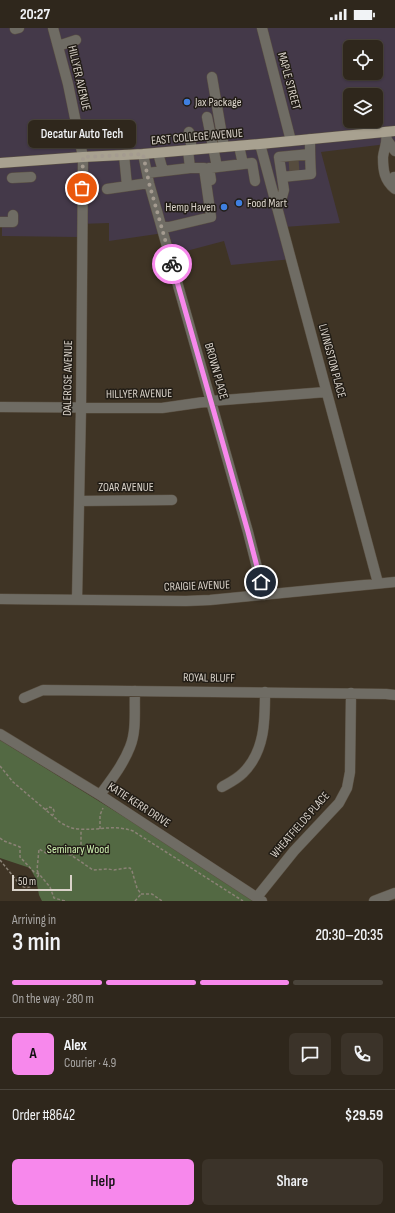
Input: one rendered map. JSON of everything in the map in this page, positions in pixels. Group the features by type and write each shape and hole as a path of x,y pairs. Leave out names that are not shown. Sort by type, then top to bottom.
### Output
{"main road":[{"name":"EAST COLLEGE AVENUE","path":"0,163 158,153 310,139 390,134"}],"street":[{"name":"HILLYER AVENUE","path":"53,28 83,157"},
{"name":"MAPLE STREET","path":"262,28 292,141"},
{"path":"58,46 76,40"},
{"path":"212,77 219,148 217,167"},
{"path":"207,116 219,148"},
{"path":"189,132 190,168"},
{"path":"390,134 395,151"},
{"path":"390,134 383,157 384,174 387,181 395,189"},
{"path":"212,188 209,168 252,163 252,182 268,174 284,170 310,174 308,161 310,139"},
{"name":"LIVINGSTON PLACE","path":"260,144 378,583"},
{"path":"239,146 243,164"},
{"path":"158,153 163,171"},
{"name":"BROWN PLACE","path":"143,154 148,178 248,532 264,595"},
{"path":"124,155 127,186"},
{"name":"DALEROSE AVENUE","path":"77,600 81,408 83,157"},
{"path":"276,201 282,197 284,190 284,170 279,157 308,161"},
{"path":"107,189 127,186 163,171 204,168 211,218 162,227"},
{"path":"384,168 395,178"},
{"path":"12,178 30,177"},
{"path":"0,222 13,222 13,214"},
{"name":"HILLYER AVENUE","path":"0,407 162,408 211,401 326,392"},
{"name":"ZOAR AVENUE","path":"79,501 172,500"},
{"name":"CRAIGIE AVENUE","path":"0,599 210,600 395,582"},
{"name":"ROYAL BLUFF","path":"24,698 43,690 350,693 395,695"},
{"path":"100,795 120,767 130,746 134,731 135,691"},
{"path":"222,787 242,774 255,758 263,739 266,719 266,692"},
{"name":"WHEATFIELDS PLACE","path":"259,899 294,851 339,803 347,788 350,772 350,693"},
{"name":"KATIE KERR DRIVE","path":"0,734 100,795 259,899"},
{"path":"374,901 395,893"}],"path":[{"path":"0,766 14,782 61,823 70,828 100,829 113,827 133,831 243,901"},
{"path":"45,810 49,807 53,808 54,811 52,816"},
{"path":"100,829 100,815 103,808"},
{"path":"71,855 82,847 82,829"},
{"path":"0,839 20,847 20,857 24,862 34,872 39,874 50,886 54,898 65,901"},
{"path":"0,860 21,886 25,888 30,888 34,884 39,874 37,870 39,850 46,853 58,852 71,855 93,870 130,868 137,888 141,894"},
{"path":"135,901 141,894 152,894 162,901"}],"shaded area":[{"path":"0,28 395,28 395,143 321,152 340,223 284,227 292,259 231,265 224,241 175,254 168,231 109,241 109,223 79,224 78,237 2,236 2,220 0,220"}],"green space":[{"name":"Seminary Wood","path":"0,740 241,889 254,901 42,901 39,895 36,879 30,868 0,858"}],"tunnel":[{"path":"289,166 304,165"}],"way so far":[{"path":"82,188 83,157 143,154 149,183 172,264"}],"place":[{"name":"Jax Package","path":"187,102"},
{"name":"Decatur Auto Tech","path":"82,188"},
{"name":"Food Mart","path":"239,203"},
{"name":"Hemp Haven","path":"224,207"}],"route":[{"path":"172,264 261,582"}]}
